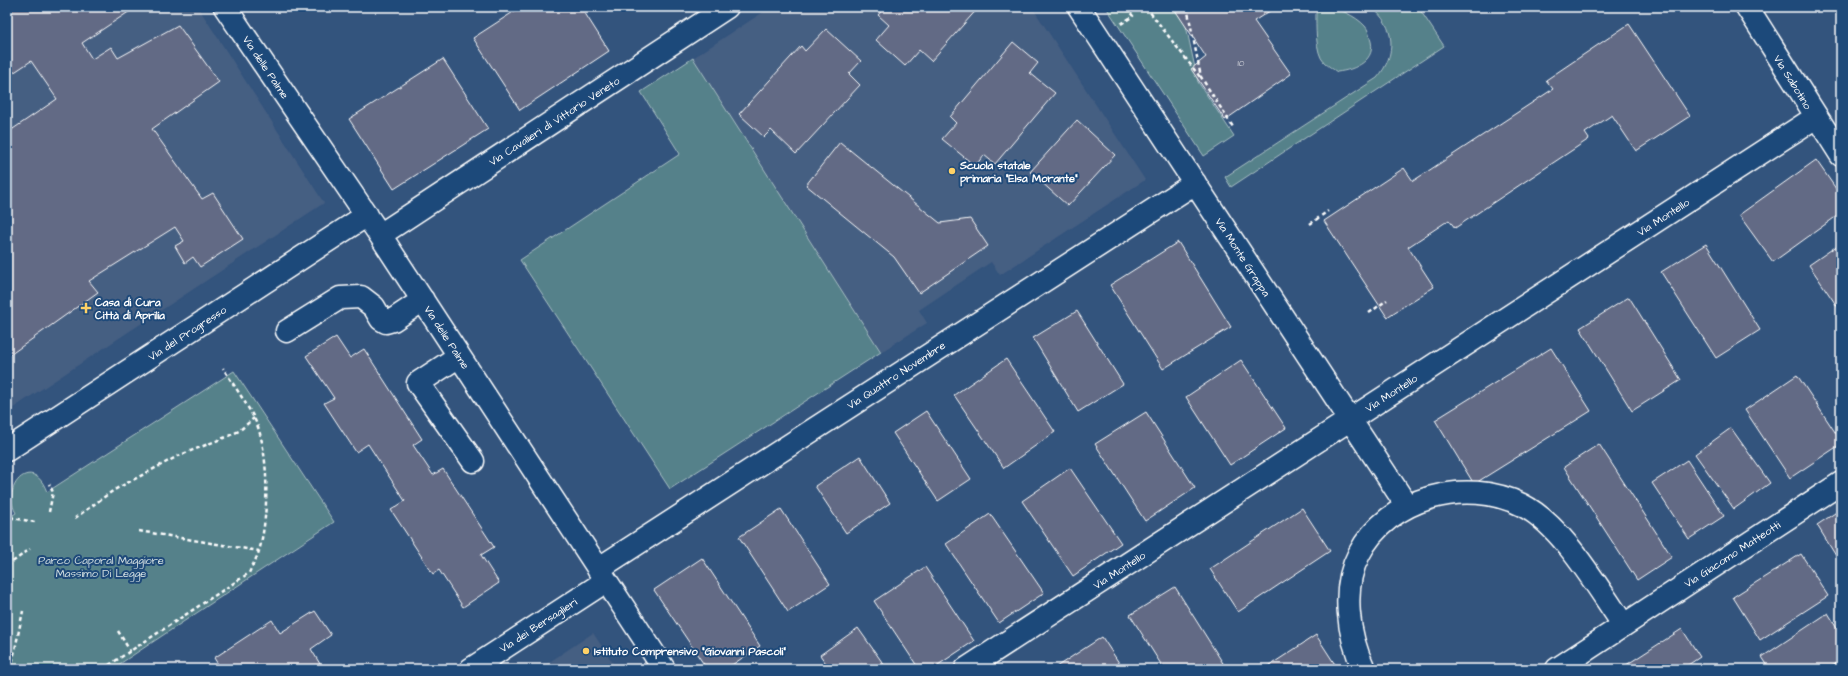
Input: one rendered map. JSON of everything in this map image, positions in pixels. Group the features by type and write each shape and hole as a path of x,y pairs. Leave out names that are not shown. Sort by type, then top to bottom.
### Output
{"street":[{"name":"Via delle Palme","path":"225,7 367,215 664,669"},
{"name":"Via Cavalieri di Vittorio Veneto","path":"380,235 727,7"},
{"name":"Via Monte Grappa","path":"1080,7 1407,506"},
{"name":"Via Sabotino","path":"1747,7 1816,118 1841,155"},
{"name":"Via Montello","path":"966,669 1816,118"},
{"name":"Via Quattro Novembre","path":"598,570 1194,182"},
{"name":"Via del Progresso","path":"7,450 367,215"},
{"path":"287,331 340,298 361,297 374,307 381,319 386,322 394,320 423,300"},
{"path":"459,356 418,383 473,461"},
{"name":"Via Giacomo Matteotti","path":"1556,669 1841,483"},
{"path":"1364,669 1354,641 1349,601 1352,574 1358,555 1365,544 1385,521 1407,506 1432,496 1453,493 1476,493 1492,496 1521,505 1534,512 1564,540 1623,624"},
{"name":"Via dei Bersaglieri","path":"471,669 598,570"}],"path":[{"path":"1117,26 1132,16 1128,10 1131,7"},
{"path":"1146,7 1200,78 1233,127"},
{"path":"1187,7 1200,78"},
{"path":"1310,224 1328,211"},
{"path":"1369,313 1388,300"},
{"path":"102,669 249,573 259,551 266,515 267,480 261,437 254,418 223,368"},
{"path":"75,518 114,490 178,456 226,438 239,431 254,418"},
{"path":"49,484 53,492 49,512"},
{"path":"7,510 14,518 35,522"},
{"path":"139,531 259,551"},
{"path":"7,566 30,549"},
{"path":"11,669 22,611"},
{"path":"118,631 130,651"}],"shaded area":[{"name":"Casa di Cura Città di Aprilia","path":"7,7 198,7 324,203 7,412"},
{"name":"Scuola statale primaria \"Elsa Morante\"","path":"771,7 1032,7 1145,180 1000,275 991,262 919,310 927,323 881,352 693,58"},
{"name":"Istituto Comprensivo \"Giovanni Pascoli\"","path":"593,633 617,669 539,669"}],"green space":[{"path":"1106,7 1182,7 1198,82 1234,136 1204,156"},
{"path":"1324,7 1329,7 1346,13 1357,19 1366,27 1369,33 1372,46 1368,58 1351,69 1337,72 1321,58 1316,31 1316,13"},
{"path":"1371,7 1418,7 1444,46 1231,187 1225,177 1377,78 1384,69 1388,60 1391,41 1385,23"},
{"path":"693,58 881,352 670,489 520,260 680,154 641,92"},
{"name":"Parco Caporal Maggiore Massimo Di Legge","path":"234,371 334,522 112,669 7,669 7,519 16,513 12,503 12,493 15,484 20,478 27,474 34,475 41,481 47,492"}],"building":[{"path":"7,7 136,7 82,43 92,59 111,47 118,58 178,25 219,82 152,129 202,199 213,193 243,239 200,267 193,257 185,263 175,246 184,241 175,227 89,281 98,292 7,357 7,133 57,99 31,61 7,77"},
{"path":"521,7 581,7 609,51 520,110 473,38"},
{"path":"885,7 979,7 931,61 919,50 905,66 876,40 889,25 878,15"},
{"path":"1173,7 1276,7 1254,21 1291,74 1225,120 1191,69 1206,57"},
{"path":"1629,24 1690,116 1636,151 1612,115 1585,133 1589,139 1455,228 1449,220 1408,247 1434,287 1387,317 1324,221 1404,168 1413,181 1553,89 1546,80"},
{"path":"826,29 861,61 849,74 860,85 796,154 771,130 764,137 739,114 801,46 805,51"},
{"path":"1013,42 1038,63 1030,73 1055,93 995,164 984,155 975,166 942,139 956,123 950,117"},
{"path":"443,59 488,129 394,189 349,119"},
{"path":"1077,120 1115,155 1068,206 1030,172"},
{"path":"840,142 940,223 970,219 988,246 919,293 894,257 806,185"},
{"path":"1816,160 1841,196 1841,213 1773,262 1739,215"},
{"path":"1178,242 1231,327 1163,369 1110,285"},
{"path":"1841,243 1841,312 1809,265"},
{"path":"1706,244 1760,330 1716,358 1661,272"},
{"path":"1629,297 1681,380 1632,411 1580,328"},
{"path":"1077,311 1123,384 1078,412 1033,338"},
{"path":"336,337 350,358 364,349 422,439 413,445 433,475 443,469 494,547 481,555 499,583 463,607 439,570 433,574 391,510 405,501 368,444 356,452 324,403 334,398 306,356"},
{"path":"1551,348 1591,411 1474,484 1435,420"},
{"path":"1006,359 1055,432 1004,468 954,395"},
{"path":"1241,360 1286,428 1230,465 1186,397"},
{"path":"1797,375 1841,441 1841,444 1790,478 1745,410"},
{"path":"926,411 971,479 938,501 893,433"},
{"path":"1146,412 1195,488 1145,521 1095,444"},
{"path":"1731,428 1770,483 1734,509 1695,454"},
{"path":"1599,444 1672,557 1637,580 1564,467"},
{"path":"860,456 890,503 846,533 815,486"},
{"path":"1687,460 1724,516 1689,539 1652,483"},
{"path":"1070,468 1121,543 1073,576 1022,501"},
{"path":"1302,508 1330,551 1238,612 1210,569"},
{"path":"781,509 830,584 788,612 739,537"},
{"path":"1841,509 1841,564 1817,525"},
{"path":"990,514 1044,593 999,623 946,544"},
{"path":"1801,554 1828,596 1760,640 1733,597"},
{"path":"702,558 760,646 726,669 707,669 654,590"},
{"path":"925,567 974,641 932,669 919,669 874,601"},
{"path":"1175,587 1226,668 1225,669 1164,669 1130,615"},
{"path":"315,611 331,635 311,649 323,669 221,669 214,658 272,620 280,633"},
{"path":"1828,613 1841,634 1841,660 1828,669 1770,669 1762,657"},
{"path":"858,628 887,669 830,669 820,655"},
{"path":"1682,629 1700,657 1682,669 1620,669"},
{"path":"1316,635 1338,669 1264,669"},
{"path":"1102,637 1123,669 1058,669 1056,667"}],"place":[{"name":"Scuola statale primaria \"Elsa Morante\"","path":"952,171"},
{"name":"Casa di Cura Città di Aprilia","path":"86,308"},
{"name":"Istituto Comprensivo \"Giovanni Pascoli\"","path":"586,651"}]}
